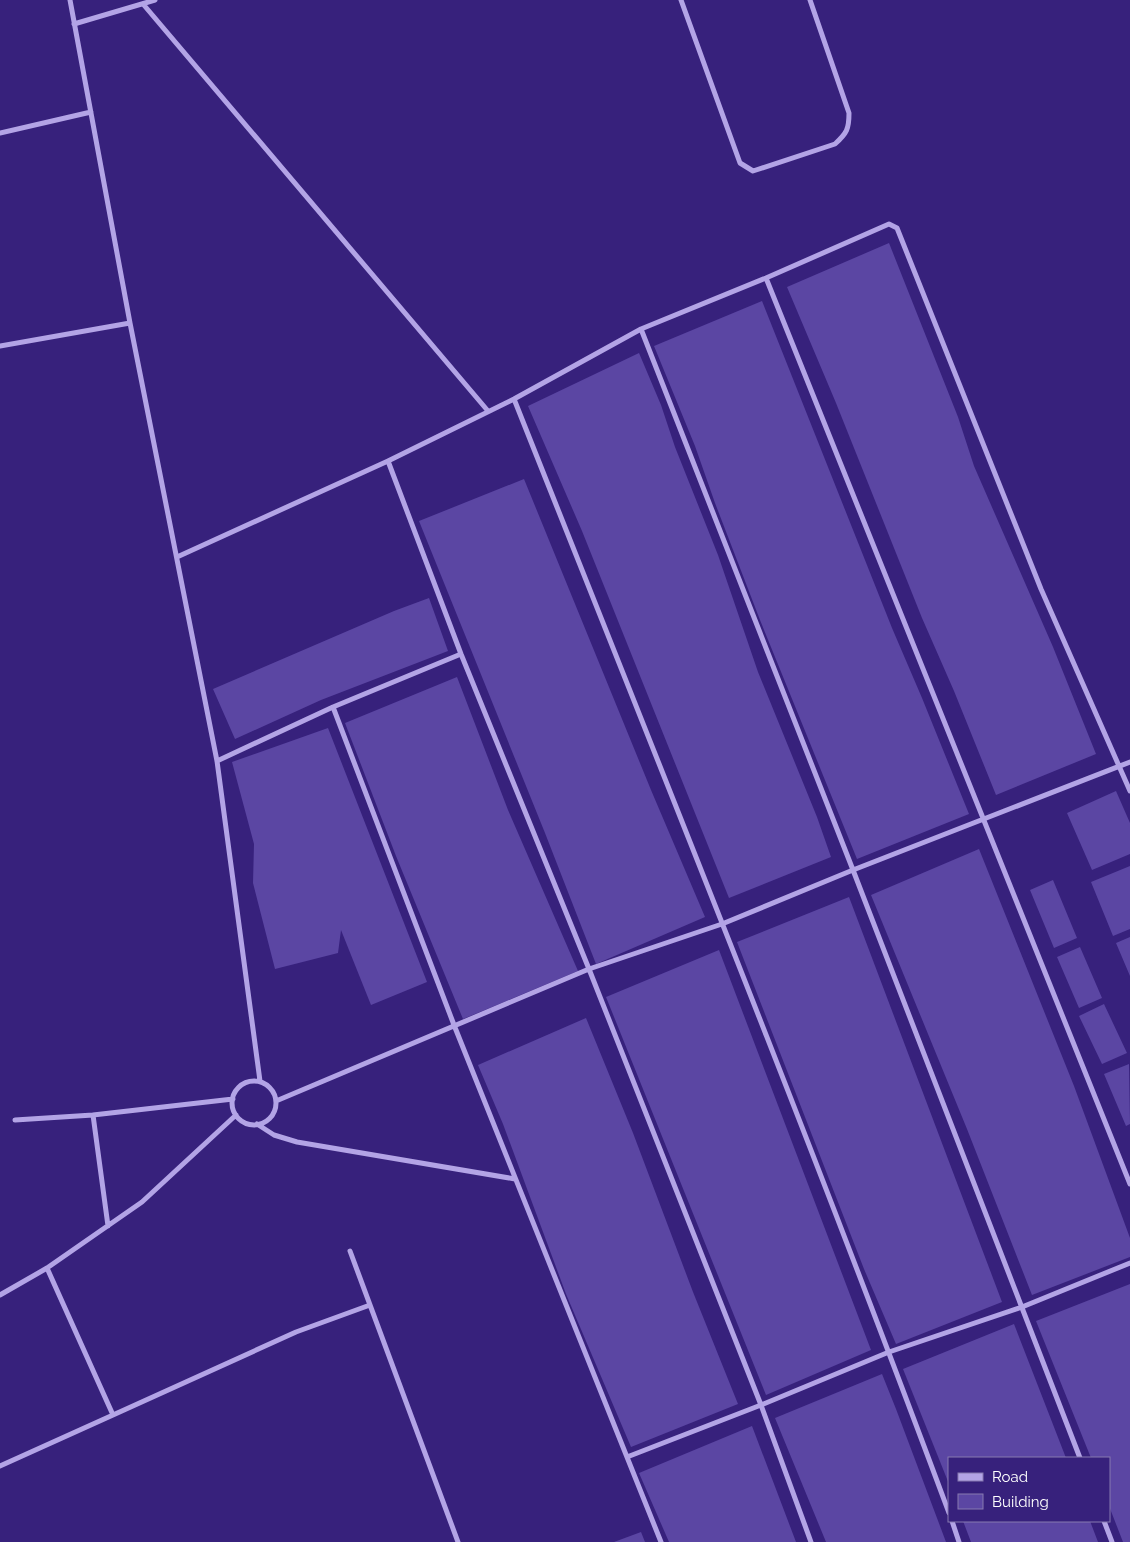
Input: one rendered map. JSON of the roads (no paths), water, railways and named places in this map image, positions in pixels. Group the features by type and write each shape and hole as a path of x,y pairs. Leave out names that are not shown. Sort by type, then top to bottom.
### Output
{"street":[{"path":"70,0 130,323 217,761 260,1081"},
{"path":"74,24 155,0"},
{"path":"681,0 740,163 754,171 834,144 845,135 849,126 849,112 810,0"},
{"path":"143,4 488,411"},
{"path":"0,133 91,112"},
{"path":"177,558 388,461 514,399 641,329 766,278 889,224 897,228 1041,590 1130,790"},
{"path":"766,278 1130,1184"},
{"path":"0,346 130,323"},
{"path":"641,329 853,870 1080,1457"},
{"path":"514,399 722,924 889,1352 948,1510"},
{"path":"388,461 461,654 589,969 761,1405 811,1542"},
{"path":"217,761 333,707 461,654"},
{"path":"333,707 454,1025 661,1542"},
{"path":"276,1101 589,969 722,924 983,818 1130,762"},
{"path":"252,1081 260,1081 271,1089 276,1101 274,1112 267,1120 257,1124 249,1124 242,1121 236,1115 233,1099 239,1086 252,1081"},
{"path":"15,1120 93,1114 233,1099"},
{"path":"93,1114 108,1226"},
{"path":"0,1294 46,1268 142,1202 236,1115"},
{"path":"257,1124 274,1135 297,1142 515,1178"},
{"path":"350,1251 458,1542"},
{"path":"628,1457 889,1352 1022,1307 1130,1263"},
{"path":"46,1268 113,1415"},
{"path":"0,1466 296,1332 370,1304"},
{"path":"952,1522 959,1542"},
{"path":"1104,1522 1112,1542"}]}
